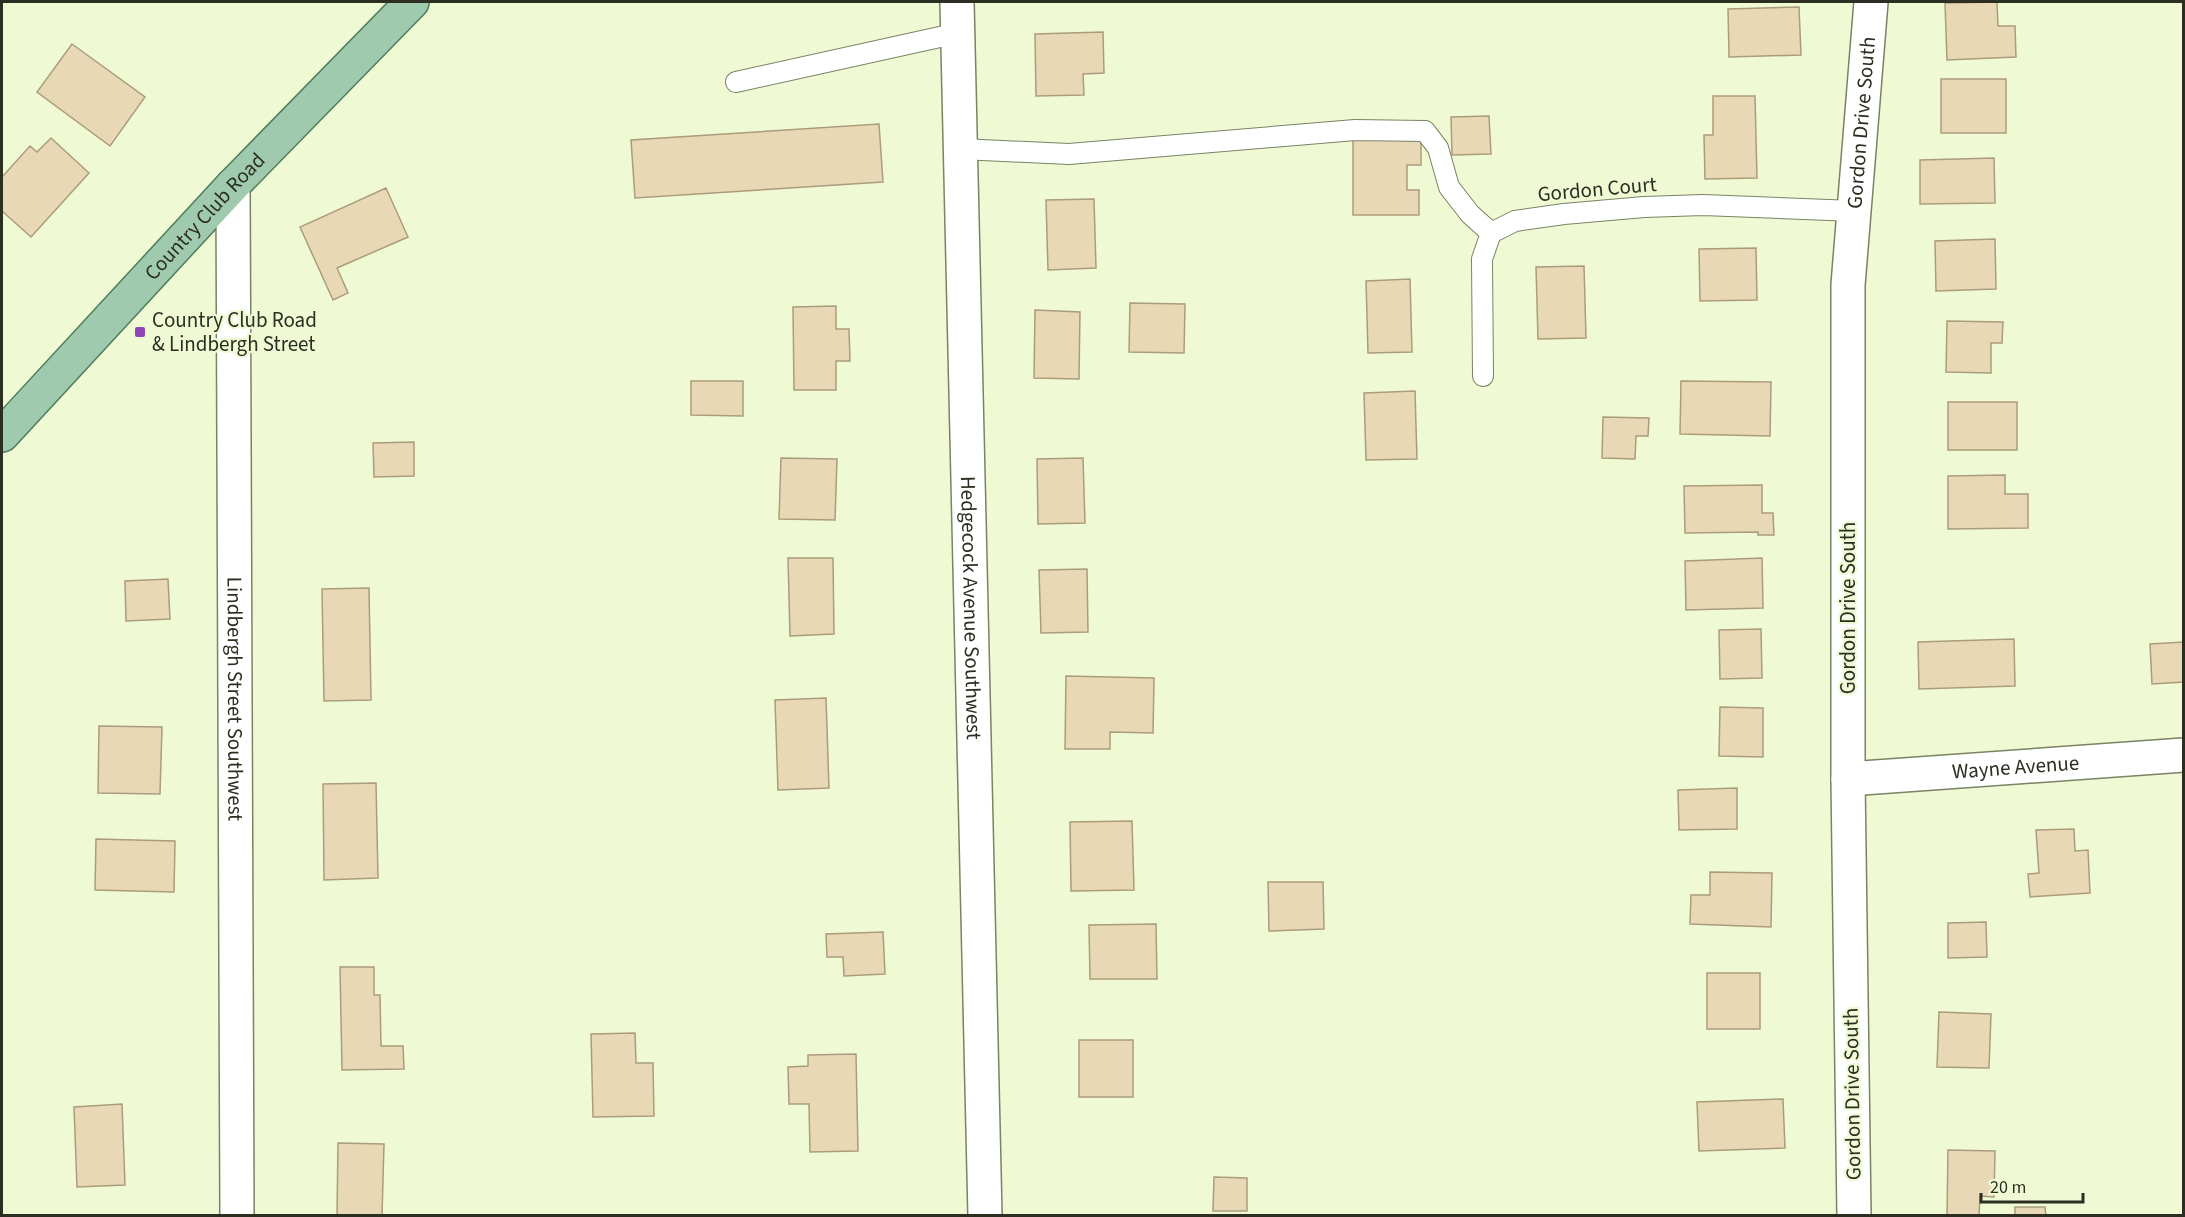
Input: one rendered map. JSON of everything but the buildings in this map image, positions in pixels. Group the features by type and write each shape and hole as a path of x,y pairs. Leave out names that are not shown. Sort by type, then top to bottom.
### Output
{"main road":[{"name":"Country Club Road","path":"2,435 233,185 412,2"}],"street":[{"name":"Hedgecock Avenue Southwest","path":"957,2 986,1215"},
{"name":"Gordon Drive South","path":"1854,1215 1848,779 1848,285 1870,2"},
{"name":"Lindbergh Street Southwest","path":"233,185 237,1215"},
{"name":"Wayne Avenue","path":"1848,779 2184,755"}],"lane":[{"path":"736,82 958,33"},
{"path":"961,149 1069,154 1355,130 1425,131 1438,148 1449,187 1470,214 1491,233 1482,260 1483,376"},
{"name":"Gordon Court","path":"1491,233 1515,222 1564,214 1644,207 1703,205 1854,211"}],"place":[{"name":"Country Club Road & Lindbergh Street","path":"140,332"}]}
